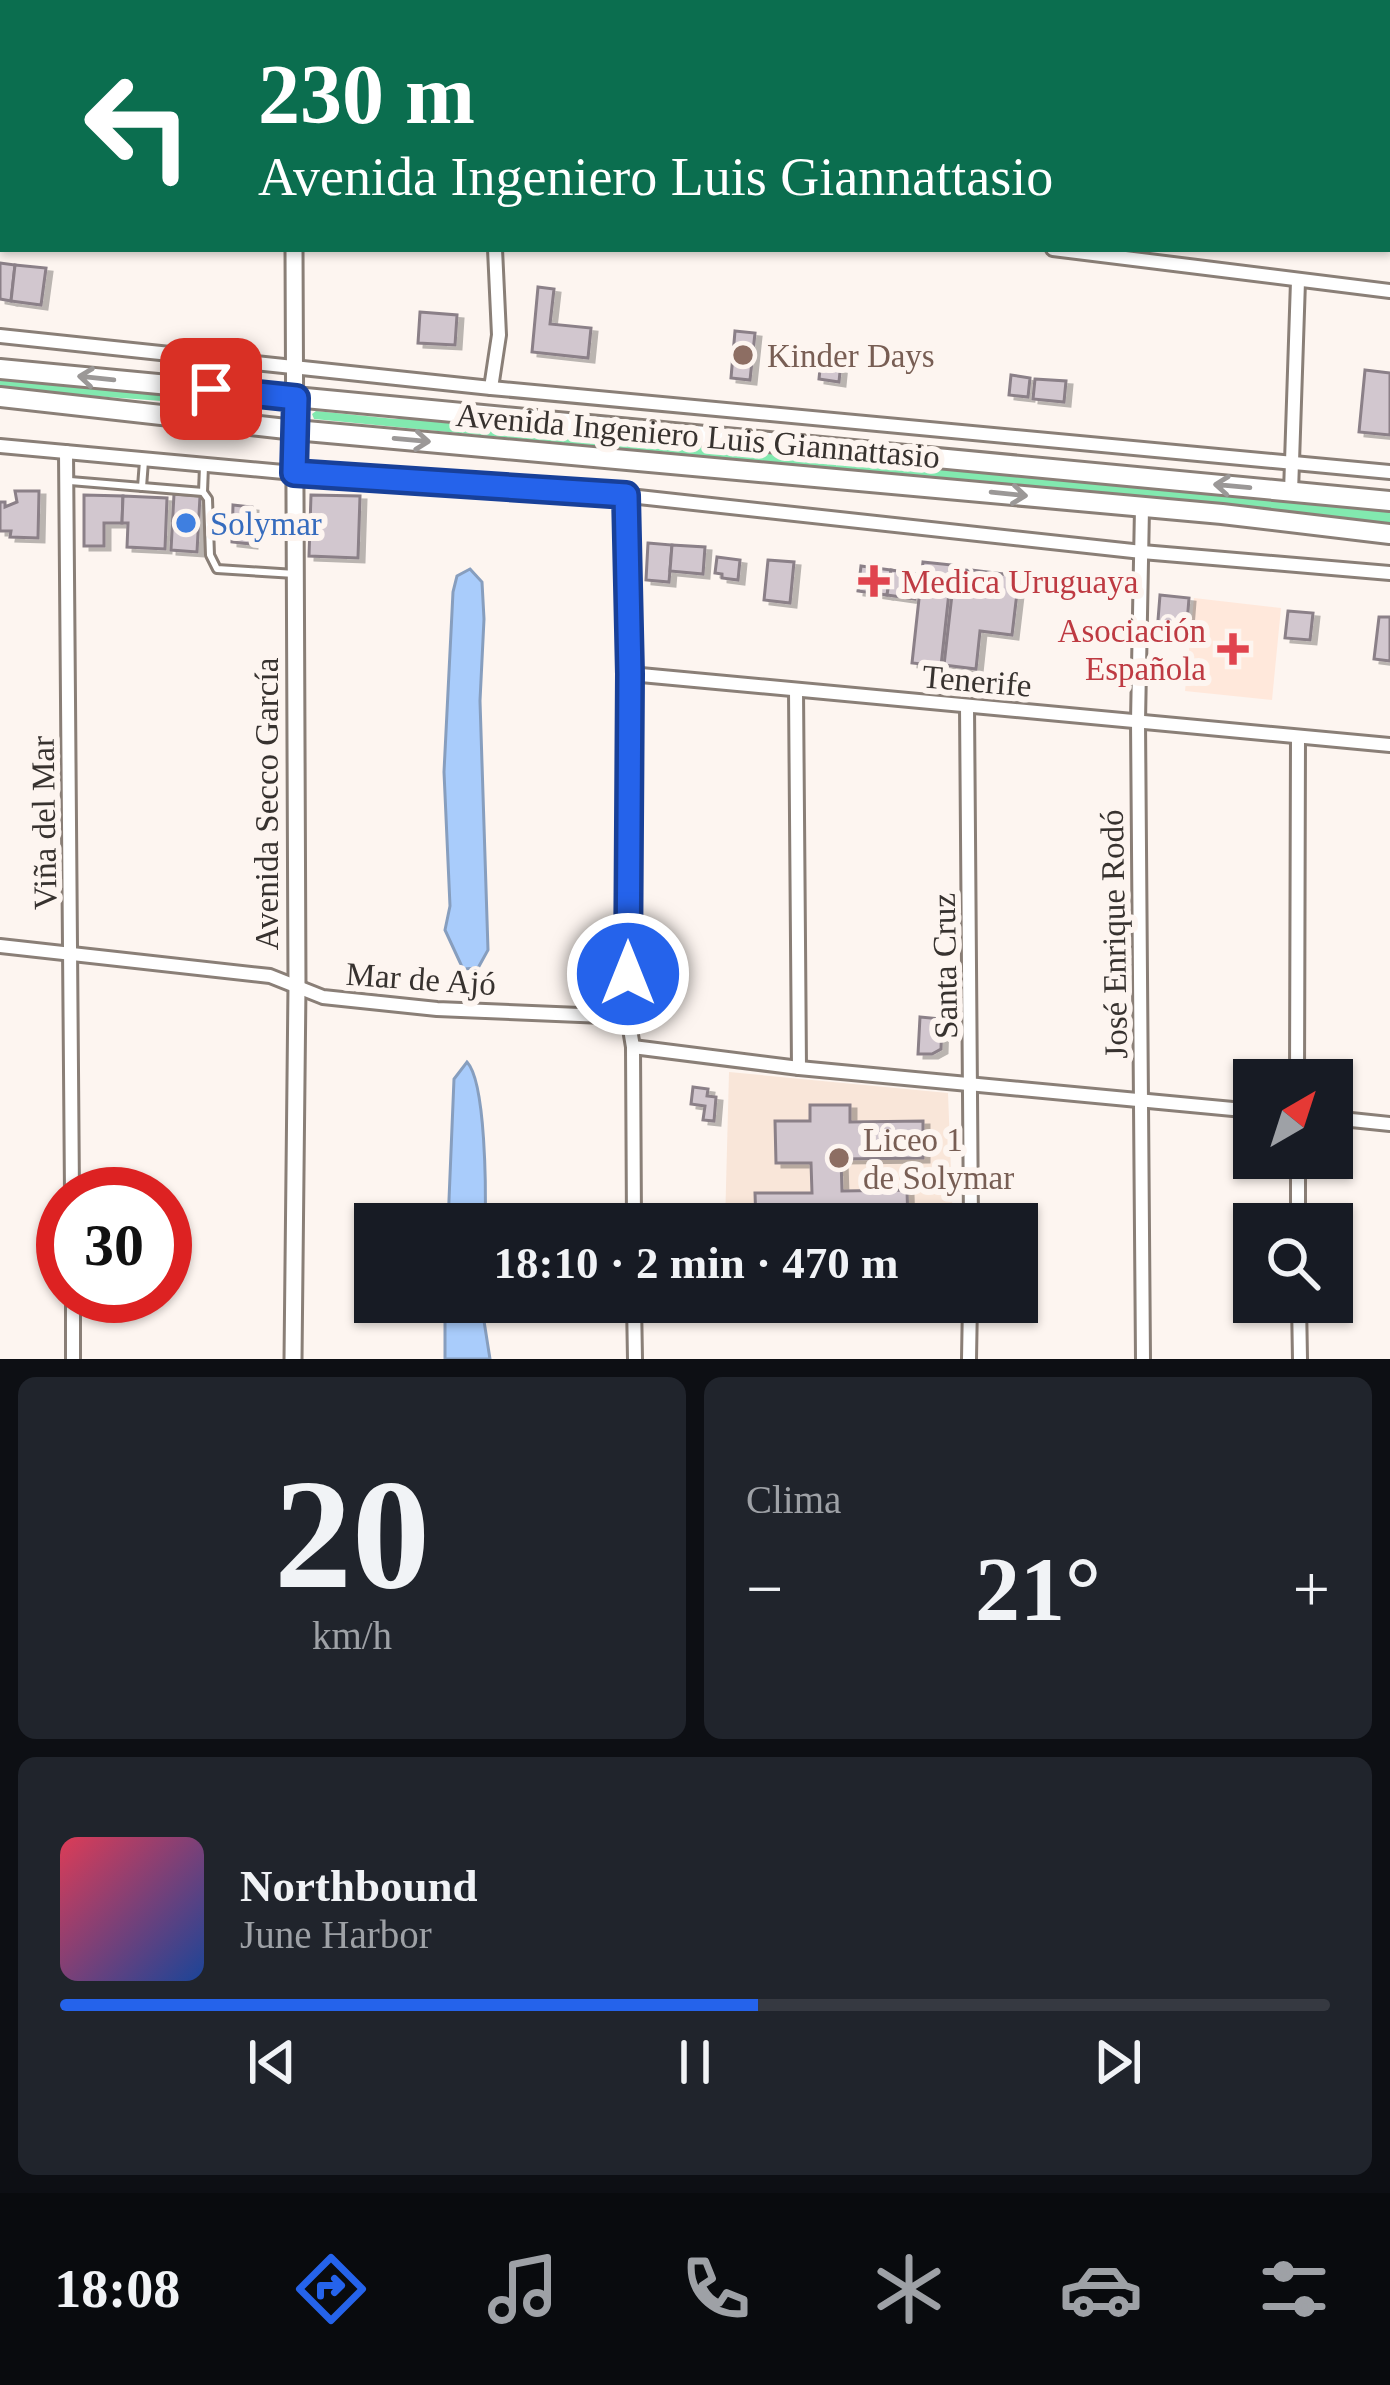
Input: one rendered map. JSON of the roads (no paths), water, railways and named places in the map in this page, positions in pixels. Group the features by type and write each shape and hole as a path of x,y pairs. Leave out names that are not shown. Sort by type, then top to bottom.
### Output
{"main road":[{"name":"Avenida Ingeniero Luis Giannattasio","path":"0,369 1390,501"},
{"name":"Avenida Ingeniero Luis Giannattasio","path":"0,397 295,430 606,455 1390,534"}],"street":[{"name":"Avenida Secco García","path":"293,1359 297,986 294,252"},
{"path":"491,388 499,335 495,252"},
{"path":"1076,252 1390,291"},
{"path":"1291,492 1298,281"},
{"name":"Avenida Ingeniero Luis Giannattasio","path":"0,336 491,388 1390,472"},
{"name":"Avenida Ingeniero Luis Giannattasio","path":"0,446 294,473 626,495 1142,552 1390,573"},
{"name":"Viña del Mar","path":"66,452 72,1167"},
{"path":"626,495 628,1017 633,1047 634,1203"},
{"name":"José Enrique Rodó","path":"1142,508 1138,721 1143,1359"},
{"name":"Tenerife","path":"630,674 1390,746"},
{"path":"796,690 799,1068"},
{"name":"Santa Cruz","path":"968,706 971,1203"},
{"path":"1297,1059 1298,738"},
{"name":"Mar de Ajó","path":"0,946 270,976 323,997 437,1009 628,1017"},
{"path":"633,1047 799,1068 1233,1109"},
{"path":"1353,1120 1390,1124"},
{"path":"73,1323 74,1359"},
{"path":"634,1323 635,1359"},
{"path":"969,1359 970,1323"},
{"path":"1300,1323 1300,1359"}],"lane":[{"path":"142,488 144,459"},
{"path":"204,464 210,556 217,569 295,574"},
{"path":"66,481 203,492"}],"water":[{"path":"470,569 482,582 484,619 480,701 488,950 478,968 463,969 445,930 450,906 444,772 453,592 457,576"},
{"path":"467,1062 481,1114 485,1203 449,1203 454,1079"},
{"path":"445,1323 484,1323 490,1359 445,1359"}],"place":[{"name":"Kinder Days","path":"743,355"},
{"name":"Solymar","path":"186,523"},
{"name":"Medica Uruguaya","path":"874,581"},
{"name":"Asociación Española","path":"1233,649"},
{"name":"Liceo 1 de Solymar","path":"839,1158"}]}
